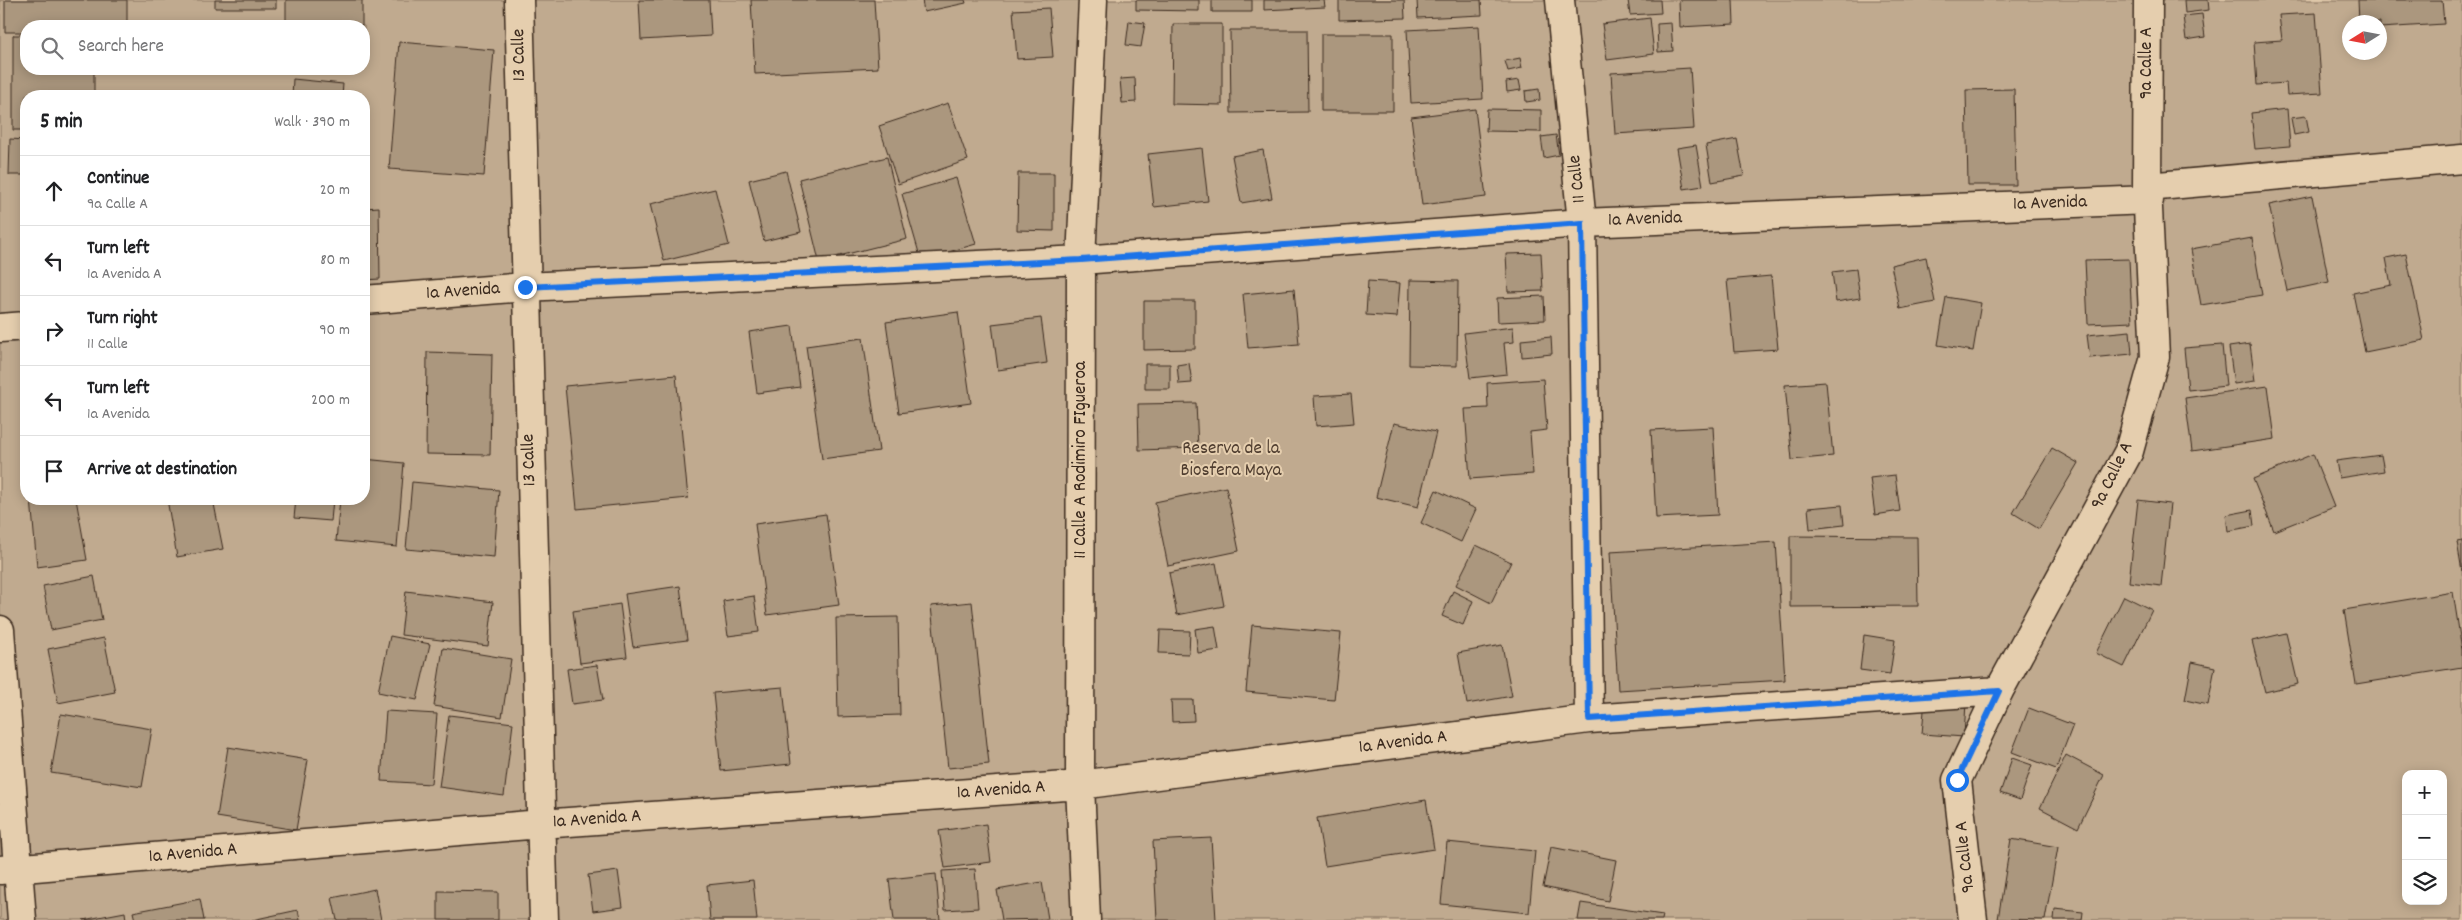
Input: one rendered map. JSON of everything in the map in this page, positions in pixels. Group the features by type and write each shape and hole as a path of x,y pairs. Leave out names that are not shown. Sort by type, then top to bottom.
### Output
{"street":[{"name":"13 Calle","path":"519,0 525,287 544,920"},
{"name":"11 Calle A Rodimiro FIgueroa","path":"1086,920 1080,785 1081,260 1093,0"},
{"name":"11 Calle","path":"1560,0 1582,223 1589,719"},
{"name":"9a Calle A","path":"1972,920 1957,780 1999,691 2129,451 2155,357 2148,193 2148,0"},
{"name":"1a Avenida","path":"370,300 525,287 1081,260 1582,223 2148,193 2462,159"},
{"path":"0,328 20,326"},
{"path":"0,630 10,870 22,920"},
{"name":"1a Avenida A","path":"10,870 541,824 1080,785 1589,719 1999,691"}],"green space":[{"name":"Reserva de la Biosfera Maya","path":"0,0 2462,0 2462,920 0,920"}],"building":[{"path":"5,0 127,0 127,20 20,20 20,32 5,32"},
{"path":"215,0 276,0 276,8 215,8"},
{"path":"286,0 362,0 362,20 286,20"},
{"path":"639,0 709,0 711,36 641,40"},
{"path":"751,0 874,0 878,68 755,74"},
{"path":"922,0 965,0 966,3 924,12"},
{"path":"1136,0 1199,0 1199,11 1136,10"},
{"path":"1212,0 1252,0 1252,12 1212,12"},
{"path":"1264,0 1324,0 1325,7 1264,10"},
{"path":"1339,0 1404,0 1405,18 1339,20"},
{"path":"1417,0 1481,0 1482,15 1418,18"},
{"path":"1628,0 1660,0 1661,13 1630,15"},
{"path":"1679,0 1733,0 1734,24 1680,27"},
{"path":"2184,0 2208,0 2209,10 2185,13"},
{"path":"2358,0 2442,0 2444,24 2387,28 2387,15 2359,15"},
{"path":"1049,8 1053,57 1017,59 1013,10"},
{"path":"2316,13 2322,93 2287,95 2286,83 2257,85 2254,42 2282,40 2279,15"},
{"path":"2202,14 2205,37 2186,40 2183,16"},
{"path":"1650,18 1654,54 1607,60 1602,24"},
{"path":"1129,21 1145,23 1141,47 1126,45"},
{"path":"1671,23 1673,51 1658,52 1657,24"},
{"path":"1173,24 1222,24 1222,105 1172,104"},
{"path":"1479,26 1483,99 1411,103 1407,30"},
{"path":"1230,30 1307,30 1308,112 1231,113"},
{"path":"1321,34 1393,34 1393,111 1321,111"},
{"path":"13,35 20,35 20,75 94,75 94,90 20,90 20,130 13,130"},
{"path":"399,42 494,50 484,176 389,169"},
{"path":"1520,58 1522,68 1508,71 1505,61"},
{"path":"1690,68 1694,129 1615,134 1611,73"},
{"path":"1135,78 1136,102 1122,103 1120,79"},
{"path":"293,79 343,84 342,90 292,90"},
{"path":"1519,80 1521,90 1507,92 1506,82"},
{"path":"1539,89 1540,100 1526,102 1525,91"},
{"path":"2014,89 2016,185 1968,185 1966,90"},
{"path":"948,103 968,160 898,184 879,126"},
{"path":"1475,109 1486,197 1422,205 1411,117"},
{"path":"1487,109 1541,110 1541,132 1486,131"},
{"path":"2287,109 2290,146 2255,149 2251,113"},
{"path":"2306,116 2309,132 2294,135 2291,118"},
{"path":"1556,135 1559,155 1544,158 1541,137"},
{"path":"10,139 20,140 20,175 9,175"},
{"path":"1737,139 1744,176 1712,182 1706,145"},
{"path":"1696,145 1703,186 1684,189 1677,148"},
{"path":"1202,148 1208,201 1154,207 1148,154"},
{"path":"1263,150 1272,198 1241,203 1232,156"},
{"path":"887,157 907,239 819,261 799,179"},
{"path":"786,171 801,232 764,241 749,180"},
{"path":"1018,173 1054,173 1054,231 1017,230"},
{"path":"956,178 976,244 921,260 902,194"},
{"path":"715,189 729,245 664,261 650,204"},
{"path":"2312,196 2329,282 2287,291 2269,205"},
{"path":"379,207 380,279 370,280 370,208"},
{"path":"2252,238 2262,295 2201,305 2191,249"},
{"path":"1541,253 1543,291 1508,292 1506,254"},
{"path":"2406,254 2424,340 2365,352 2353,293 2391,285 2386,258"},
{"path":"1926,257 1935,302 1900,309 1891,265"},
{"path":"2129,259 2132,322 2088,324 2085,260"},
{"path":"1856,269 1860,298 1836,302 1832,272"},
{"path":"1771,276 1778,349 1734,352 1727,280"},
{"path":"1410,280 1458,281 1457,366 1409,365"},
{"path":"1368,281 1400,283 1397,317 1366,315"},
{"path":"1294,289 1299,344 1248,348 1243,294"},
{"path":"1544,296 1545,320 1498,322 1497,298"},
{"path":"1946,297 1981,303 1973,351 1938,345"},
{"path":"1144,301 1195,301 1195,349 1144,350"},
{"path":"958,312 971,403 899,413 886,322"},
{"path":"1041,318 1047,363 998,370 992,324"},
{"path":"792,326 800,387 757,393 749,332"},
{"path":"1513,327 1514,342 1504,343 1507,374 1470,378 1464,333"},
{"path":"2130,331 2132,354 2090,358 2087,335"},
{"path":"1551,337 1552,354 1522,357 1521,340"},
{"path":"863,338 879,451 822,459 806,346"},
{"path":"2250,344 2255,381 2234,384 2229,347"},
{"path":"2222,345 2226,386 2188,390 2184,348"},
{"path":"427,352 492,354 490,455 426,454"},
{"path":"1189,363 1192,383 1179,384 1177,365"},
{"path":"1145,364 1170,364 1170,389 1145,389"},
{"path":"676,375 688,498 577,509 565,386"},
{"path":"1543,379 1547,430 1530,432 1533,474 1470,479 1465,409 1488,408 1487,383"},
{"path":"1826,382 1833,456 1792,460 1785,385"},
{"path":"2268,386 2275,439 2192,451 2185,398"},
{"path":"1351,394 1354,423 1316,426 1314,396"},
{"path":"1196,403 1198,448 1139,450 1138,404"},
{"path":"1394,423 1436,432 1418,507 1376,497"},
{"path":"1713,427 1718,515 1656,518 1651,430"},
{"path":"2052,448 2078,463 2039,529 2013,513"},
{"path":"2313,454 2334,507 2274,531 2253,479"},
{"path":"2381,455 2384,471 2339,478 2336,461"},
{"path":"370,460 404,463 397,547 336,541 339,505 370,505"},
{"path":"1895,475 1900,511 1875,515 1870,478"},
{"path":"412,482 499,490 494,557 406,549"},
{"path":"1226,487 1239,551 1168,566 1155,502"},
{"path":"1436,490 1476,509 1461,542 1421,523"},
{"path":"2138,500 2170,504 2161,586 2129,582"},
{"path":"32,505 77,505 87,560 37,567"},
{"path":"168,505 214,505 223,549 177,557"},
{"path":"295,505 332,505 331,521 294,518"},
{"path":"1842,505 1844,525 1810,529 1808,508"},
{"path":"2252,510 2254,526 2228,531 2226,515"},
{"path":"826,514 839,605 767,615 755,524"},
{"path":"1790,536 1917,537 1918,606 1790,607"},
{"path":"2462,541 2462,571 2457,542"},
{"path":"1776,542 1785,680 1618,690 1610,552"},
{"path":"1476,545 1511,562 1491,603 1456,585"},
{"path":"1216,563 1224,606 1177,615 1169,573"},
{"path":"94,576 102,620 51,630 43,586"},
{"path":"680,586 687,640 633,647 625,594"},
{"path":"406,591 493,602 488,646 401,635"},
{"path":"1453,591 1473,601 1463,625 1442,616"},
{"path":"2453,592 2462,650 2462,667 2356,684 2344,610"},
{"path":"754,596 759,632 728,636 723,601"},
{"path":"2124,596 2152,610 2124,667 2096,653"},
{"path":"972,602 989,764 948,768 931,606"},
{"path":"620,604 627,657 580,663 573,611"},
{"path":"898,617 900,715 838,717 836,618"},
{"path":"1252,625 1341,633 1334,700 1246,692"},
{"path":"1215,626 1219,650 1198,653 1195,629"},
{"path":"1160,630 1190,631 1189,654 1159,653"},
{"path":"2286,633 2298,684 2265,692 2252,641"},
{"path":"1864,635 1895,640 1890,674 1860,670"},
{"path":"390,636 430,644 417,700 378,692"},
{"path":"104,638 115,692 58,703 48,649"},
{"path":"1502,645 1512,696 1467,704 1458,653"},
{"path":"443,648 511,659 502,717 434,706"},
{"path":"2192,662 2215,667 2208,705 2185,700"},
{"path":"597,665 603,700 572,704 567,669"},
{"path":"783,687 791,764 721,771 713,693"},
{"path":"1925,699 1966,702 1964,737 1922,734"},
{"path":"1171,700 1193,700 1194,721 1172,722"},
{"path":"2029,708 2073,725 2056,769 2012,752"},
{"path":"386,711 437,714 431,784 381,781"},
{"path":"61,714 152,729 142,787 51,773"},
{"path":"449,715 513,723 504,796 439,787"},
{"path":"228,747 308,760 296,830 217,817"},
{"path":"2066,755 2104,775 2078,828 2040,808"},
{"path":"2012,758 2032,765 2020,800 2000,793"},
{"path":"1426,800 1434,849 1325,866 1317,818"},
{"path":"986,824 991,862 945,868 939,831"},
{"path":"1211,838 1216,920 1157,920 1153,841"},
{"path":"2011,839 2058,847 2045,920 1998,919"},
{"path":"1447,842 1535,851 1529,913 1441,904"},
{"path":"1551,847 1616,860 1608,901 1543,887"},
{"path":"975,869 978,908 945,910 942,871"},
{"path":"618,871 623,907 593,911 588,875"},
{"path":"936,874 940,920 894,920 889,879"},
{"path":"753,880 757,920 710,920 707,885"},
{"path":"1042,882 1048,919 1002,920 997,890"},
{"path":"375,889 381,920 337,920 332,898"},
{"path":"438,891 498,892 498,920 438,920"},
{"path":"200,899 204,920 135,920 133,912"},
{"path":"1581,903 1663,915 1662,920 1578,920"},
{"path":"2055,909 2083,912 2082,920 2054,920"},
{"path":"298,910 300,920 252,920"},
{"path":"125,912 126,920 83,920"}],"route":[{"path":"525,287 1081,260 1582,223 1589,719 1999,691 1957,780"}]}
